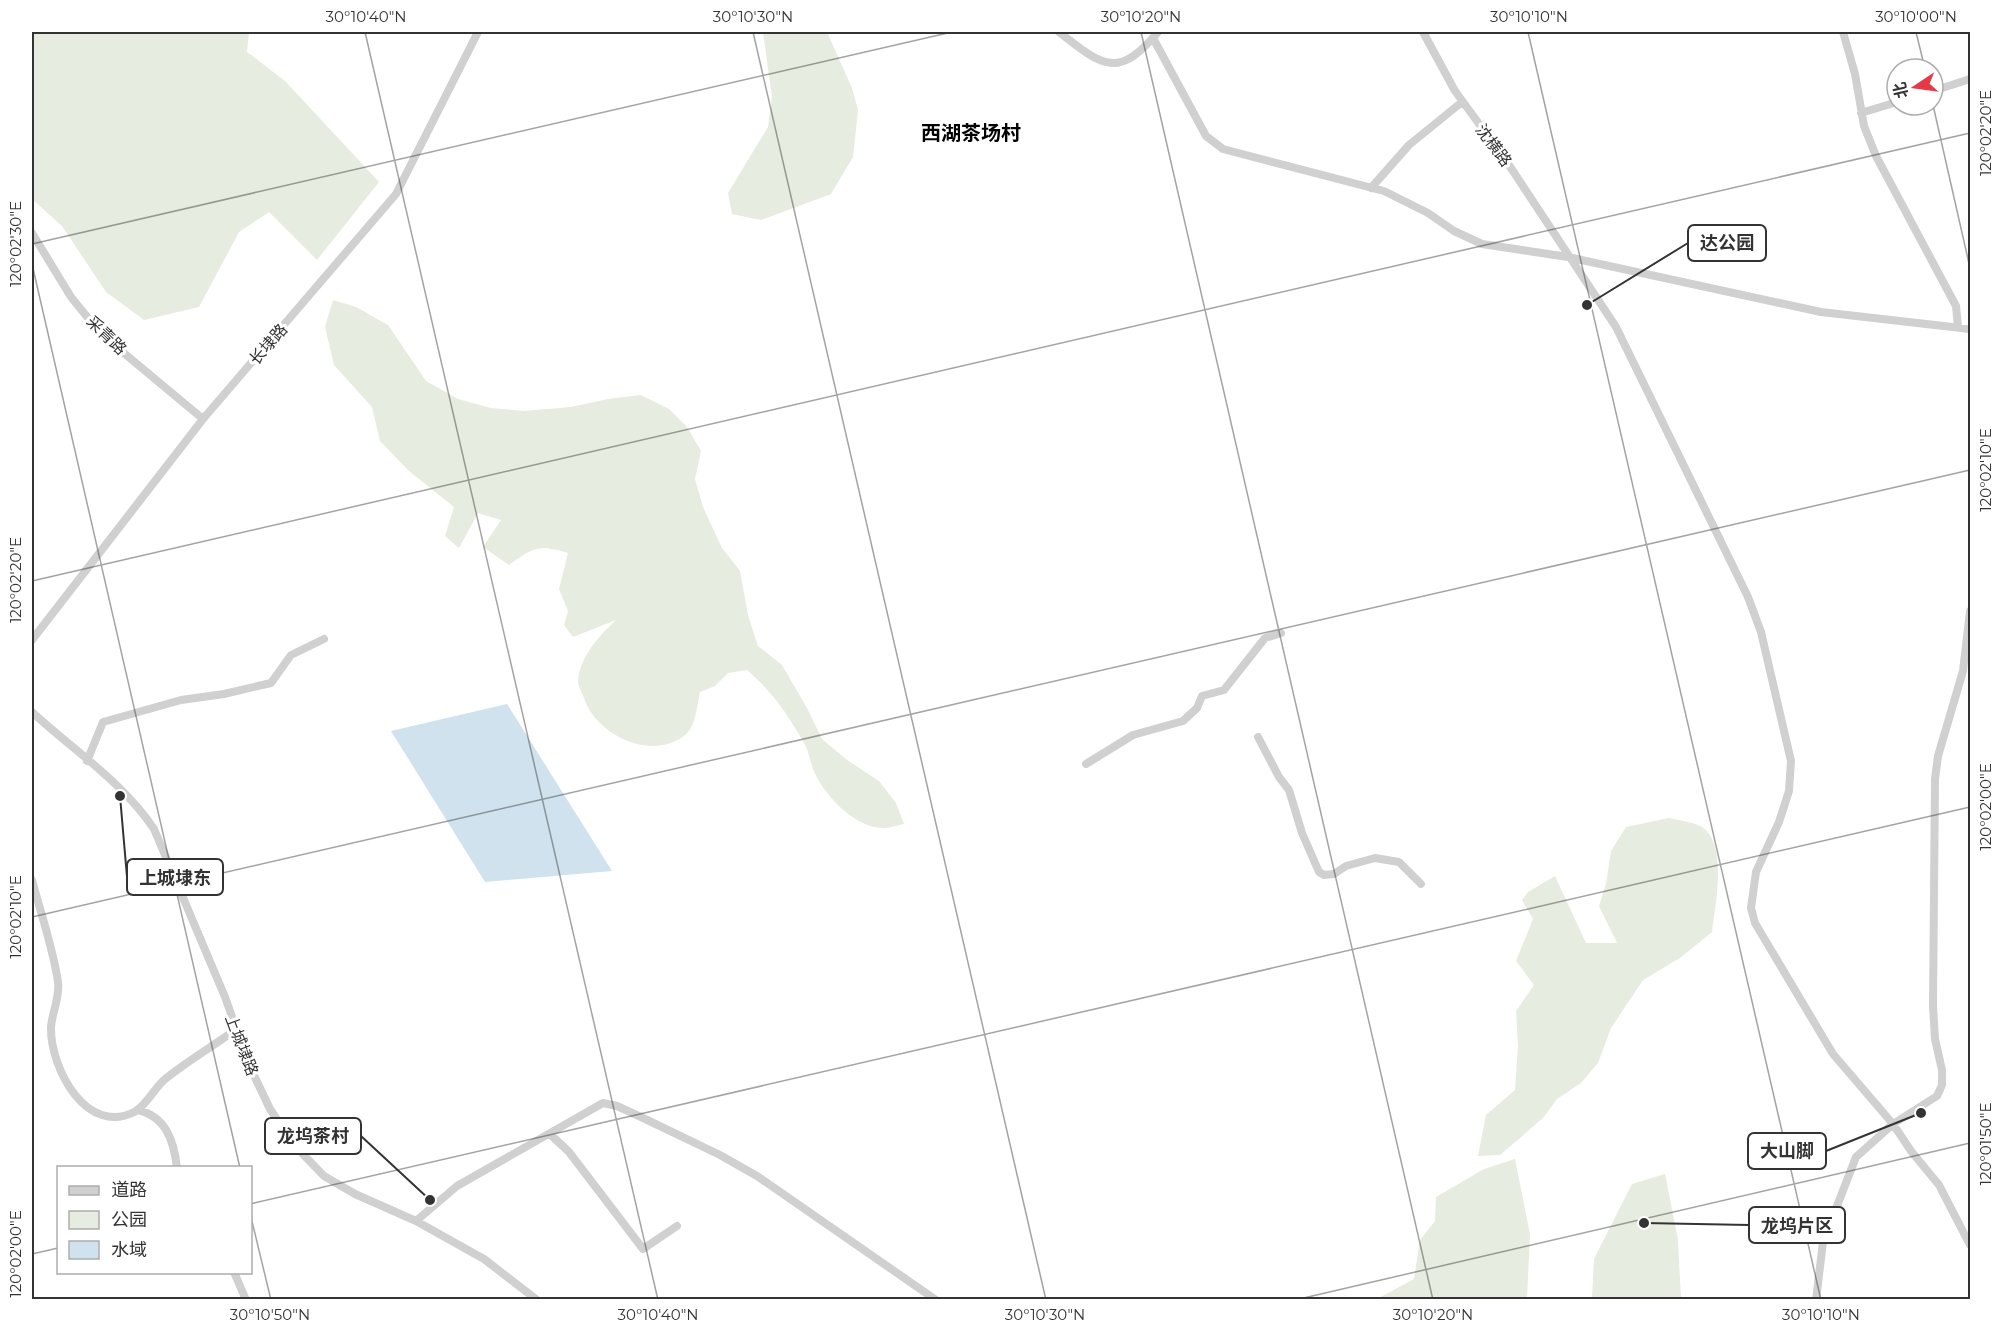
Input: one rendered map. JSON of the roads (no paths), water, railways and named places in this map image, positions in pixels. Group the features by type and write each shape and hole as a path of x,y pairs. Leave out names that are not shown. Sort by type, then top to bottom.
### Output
{"street":[{"name":"长埭路","path":"32,640 203,419 396,195 478,32"},
{"path":"1059,32 1100,62 1114,64 1128,60 1156,35 1206,136 1223,149 1384,191 1428,213 1454,231 1482,244 1568,257 1821,312 1971,329"},
{"name":"沈横路","path":"1423,32 1462,102 1507,162 1616,327 1735,567 1761,632 1791,761 1789,791 1779,822 1756,872 1751,908 1755,922 1833,1054 1893,1124 1911,1151 1939,1185 1971,1245"},
{"path":"1843,32 1855,74 1862,113 1889,184 1956,306 1958,327"},
{"path":"1945,87 1971,79"},
{"path":"1371,188 1409,145 1462,102"},
{"path":"1862,113 1885,106"},
{"name":"采青路","path":"32,233 71,297 101,334 203,419"},
{"path":"1816,1299 1823,1242 1844,1181 1856,1157 1893,1124 1937,1096 1942,1085 1933,1006 1935,779 1938,756 1963,671 1971,610"},
{"path":"1086,764 1133,735 1184,721 1197,708 1203,696 1224,690 1266,638 1281,633"},
{"path":"87,761 103,722 181,700 224,694 271,683 291,655 324,639"},
{"name":"上城埭路","path":"32,712 139,806 154,829 225,996 235,1030 270,1109 294,1146 324,1176 382,1208 416,1221 484,1258 537,1299"},
{"path":"1258,737 1274,762 1279,777 1289,790 1302,833 1319,872 1324,875 1334,874 1346,866 1375,858 1399,862 1421,884"},
{"path":"32,880 58,985 51,1027 55,1058 66,1085 83,1104 98,1113 116,1117 137,1110 163,1081 235,1030"},
{"path":"416,1221 457,1186 602,1103 617,1106 720,1155 757,1176 936,1299"},
{"path":"137,1110 150,1113 161,1122 175,1150 177,1166"},
{"path":"550,1134 569,1152 643,1249 677,1226"},
{"path":"235,1274 246,1299"}],"water":[{"path":"507,704 612,871 485,882 391,731"}],"place":[{"name":"达公园","path":"1587,305"},
{"name":"上城埭东","path":"120,796"},
{"name":"大山脚","path":"1921,1113"},
{"name":"龙坞茶村","path":"430,1200"},
{"name":"龙坞片区","path":"1644,1223"}],"district":[{"name":"西湖茶场村","path":"971,133"}]}
